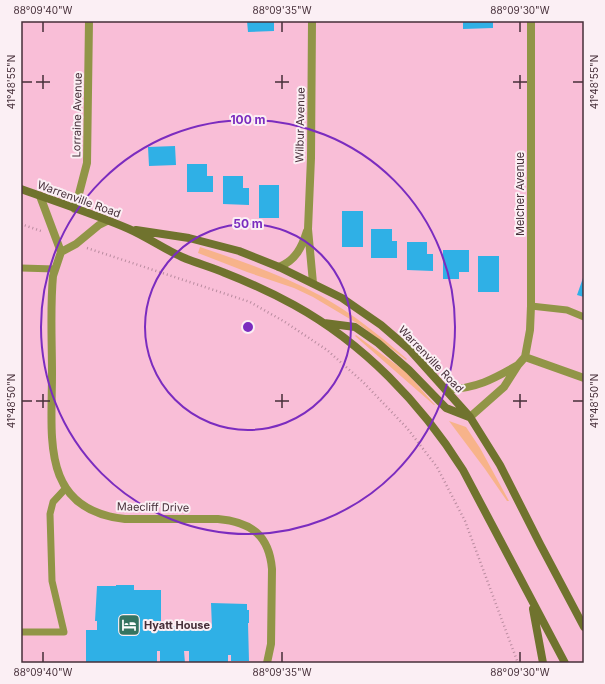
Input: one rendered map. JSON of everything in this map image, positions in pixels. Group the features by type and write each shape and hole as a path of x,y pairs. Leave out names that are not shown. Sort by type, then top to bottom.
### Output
{"main road":[{"name":"Warrenville Road","path":"21,189 130,230 183,257 225,273 293,305 323,323 372,362 401,389 448,445 463,470 565,663"},
{"name":"Warrenville Road","path":"130,230 188,238 214,244 239,251 279,267 342,298 381,325 410,350 470,417 500,465 540,544 584,625"},
{"path":"323,323 355,327 378,343 409,370 446,408 470,417"},
{"path":"531,600 543,663"}],"street":[{"name":"Lorraine Avenue","path":"75,209 87,163 89,21"},
{"name":"Wilbur Avenue","path":"312,21 311,158 308,229 313,284"},
{"name":"Melcher Avenue","path":"525,357 530,330 531,306 531,21"},
{"path":"40,196 61,252 76,244 99,225 107,221"},
{"name":"Wilbur Avenue","path":"279,267 287,264 302,247 308,229"},
{"name":"Maecliff Drive","path":"61,252 55,269 52,285 52,436 55,464 59,476 75,500 85,508 111,518 233,520 246,525 262,537 268,547 272,569 271,644 267,663"},
{"path":"470,417 504,387 525,357 584,378"},
{"path":"446,390 482,384 518,365"}],"lane":[{"path":"21,268 55,269"},
{"path":"531,306 567,310 584,317"},
{"path":"21,632 64,632 52,581 50,514 53,502 66,488"}],"path":[{"path":"21,224 46,232"},
{"path":"83,246 250,302 285,322 327,350 363,382 407,428 437,467 465,521 518,663"}],"shaded area":[{"path":"200,247 276,275 321,296 355,317 407,359 406,360 360,325 313,297 294,288 198,253"},
{"path":"356,335 406,372 435,405 355,336"},
{"path":"449,421 466,427 480,448 509,501 507,501"}],"building":[{"path":"247,21 274,21 274,31 248,32"},
{"path":"463,21 493,21 493,28 463,29"},
{"path":"175,146 176,165 149,166 148,147"},
{"path":"187,164 207,164 207,176 213,176 213,192 187,192"},
{"path":"223,176 243,176 243,188 249,188 249,205 223,204"},
{"path":"259,185 279,185 279,218 259,218"},
{"path":"342,211 363,211 363,247 342,247"},
{"path":"371,229 392,229 392,241 397,241 397,258 371,258"},
{"path":"407,242 427,242 427,254 433,254 433,271 407,270"},
{"path":"443,250 469,250 469,272 459,272 459,279 443,279"},
{"path":"478,256 499,256 499,292 478,292"},
{"path":"584,275 584,297 577,295"},
{"name":"Hyatt House","path":"134,585 134,590 161,590 161,626 185,626 185,628 189,628 189,626 202,626 202,628 212,628 211,603 247,604 247,610 249,610 249,661 231,661 231,655 228,655 228,663 189,663 189,651 184,651 185,663 160,663 160,651 157,651 157,663 86,663 86,630 97,630 97,621 95,621 97,586"}],"place":[{"name":"Hyatt House","path":"129,625"}]}
